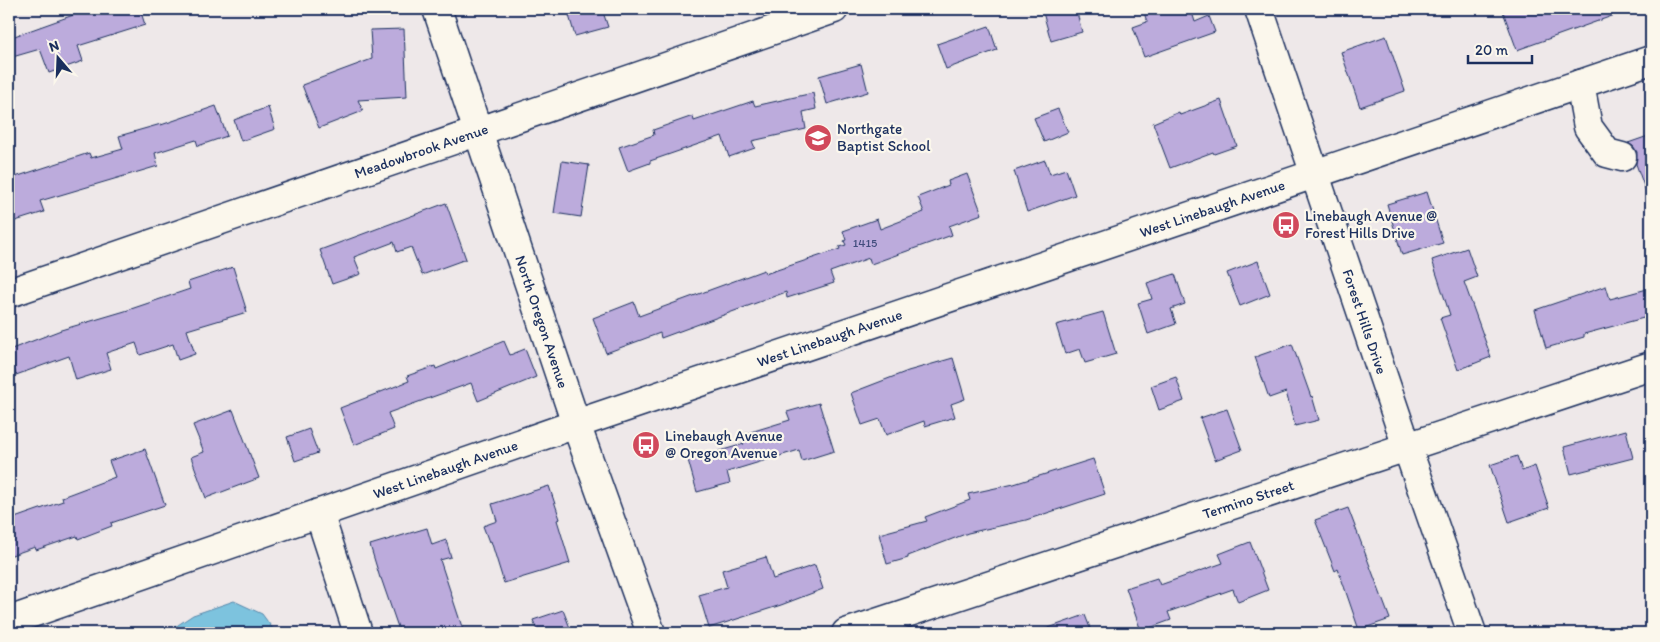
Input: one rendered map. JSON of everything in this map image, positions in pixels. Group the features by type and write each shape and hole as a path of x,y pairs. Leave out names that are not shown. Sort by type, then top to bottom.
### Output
{"street":[{"name":"North Oregon Avenue","path":"437,9 576,424 651,633"},
{"name":"Meadowbrook Avenue","path":"9,293 834,9"},
{"name":"Forest Hills Drive","path":"1259,9 1472,633"},
{"name":"West Linebaugh Avenue","path":"9,621 576,424 1651,60"},
{"path":"1580,84 1588,127 1607,153 1622,157"},
{"name":"Termino Street","path":"846,633 1651,366"},
{"path":"318,513 358,633"}],"water":[{"path":"234,601 262,614 276,633 166,633 193,615"}],"building":[{"path":"90,9 140,9 145,25 78,46 83,61 49,73 40,49 9,58 9,38"},
{"path":"577,9 602,9 608,27 575,36 568,12"},
{"path":"1042,9 1076,9 1082,32 1051,41"},
{"path":"1143,9 1191,9 1195,22 1209,16 1215,32 1144,57 1133,27 1147,22"},
{"path":"1502,9 1626,9 1626,11 1517,50"},
{"path":"989,26 997,50 946,69 937,44"},
{"path":"404,29 407,97 358,100 363,111 319,128 302,85 372,59 370,30"},
{"path":"1386,36 1405,91 1360,107 1341,52"},
{"path":"861,64 868,92 827,104 819,76"},
{"path":"813,93 816,109 803,112 806,129 752,141 755,148 729,157 722,136 650,161 650,163 628,171 619,147 654,135 653,130 693,116 694,121 753,101 755,106"},
{"path":"1221,100 1237,146 1214,154 1213,152 1170,168 1153,123 1179,112 1180,115"},
{"path":"216,106 227,136 198,146 196,140 155,153 158,166 40,201 44,212 9,223 9,179 89,153 91,158 123,149 119,136 161,125"},
{"path":"268,107 275,129 241,141 234,120"},
{"path":"1058,109 1068,132 1044,142 1034,118"},
{"path":"1651,135 1651,200 1649,200 1636,164 1637,152 1628,143"},
{"path":"1045,160 1050,174 1066,169 1075,195 1027,212 1014,171"},
{"path":"562,161 589,165 581,217 554,213"},
{"path":"967,174 982,214 949,226 952,235 871,264 869,258 830,272 834,283 787,298 786,292 661,338 660,333 606,353 593,318 634,302 639,316 764,270 765,274 840,249 839,247 846,245 843,231 877,219 880,229 924,212 918,197 949,185 948,181"},
{"path":"1427,192 1443,243 1402,255 1387,204"},
{"path":"446,203 466,259 422,275 411,247 397,252 394,242 354,257 361,274 332,284 320,250"},
{"path":"1467,248 1477,277 1464,282 1491,357 1458,370 1440,318 1450,315 1432,260"},
{"path":"1258,261 1270,294 1240,306 1227,273"},
{"path":"233,267 247,312 187,330 195,354 178,360 173,344 140,355 136,343 106,353 111,369 76,380 69,356 16,375 9,350 61,330 190,289 188,282"},
{"path":"1175,274 1185,304 1171,309 1176,324 1148,334 1138,303 1152,299 1147,283"},
{"path":"1606,286 1610,299 1651,288 1651,316 1584,334 1584,337 1546,348 1535,310"},
{"path":"1103,312 1116,354 1085,363 1080,349 1065,354 1056,325"},
{"path":"504,341 510,355 525,349 536,377 478,401 471,383 388,413 394,429 354,445 340,408 409,381 407,376 435,366 436,369"},
{"path":"1292,344 1319,420 1295,426 1286,392 1269,398 1255,357"},
{"path":"953,358 965,399 951,404 955,417 925,426 924,421 886,435 880,419 862,425 851,393 908,371"},
{"path":"1176,377 1184,401 1159,410 1151,386"},
{"path":"819,403 834,451 802,461 799,450 727,472 730,483 697,492 688,460 744,444 741,435 790,420 787,412"},
{"path":"1227,409 1242,450 1215,460 1200,418"},
{"path":"233,410 259,478 206,498 191,457 204,452 193,425"},
{"path":"309,429 318,453 295,461 287,437"},
{"path":"1626,430 1633,458 1571,474 1564,447"},
{"path":"145,449 165,505 111,523 112,526 78,539 77,536 36,550 35,547 9,556 9,520 63,501 62,497 115,477 109,461"},
{"path":"1517,456 1522,471 1535,466 1549,508 1509,522 1490,465"},
{"path":"1093,459 1105,494 1026,520 968,533 908,556 908,558 887,564 879,534 927,521 925,517 970,500 968,494 1014,484"},
{"path":"549,486 560,519 557,520 570,563 504,583 491,541 489,542 483,526 497,521 492,504"},
{"path":"1348,508 1390,619 1359,630 1338,569 1335,571 1315,520"},
{"path":"427,528 432,545 446,540 451,557 440,560 464,633 400,633 380,578 370,545"},
{"path":"1250,542 1268,590 1238,602 1233,589 1168,612 1171,620 1141,631 1126,588 1157,578 1160,585 1223,563 1219,554"},
{"path":"766,557 773,579 815,565 823,589 781,605 709,628 699,595 727,587 722,570"},
{"path":"563,610 572,633 538,633 533,620"},
{"path":"1085,615 1092,633 1040,633 1040,631"}],"place":[{"name":"Northgate Baptist School","path":"818,138"},
{"name":"Linebaugh Avenue @ Forest Hills Drive","path":"1286,225"},
{"name":"Linebaugh Avenue @ Oregon Avenue","path":"646,445"}]}
